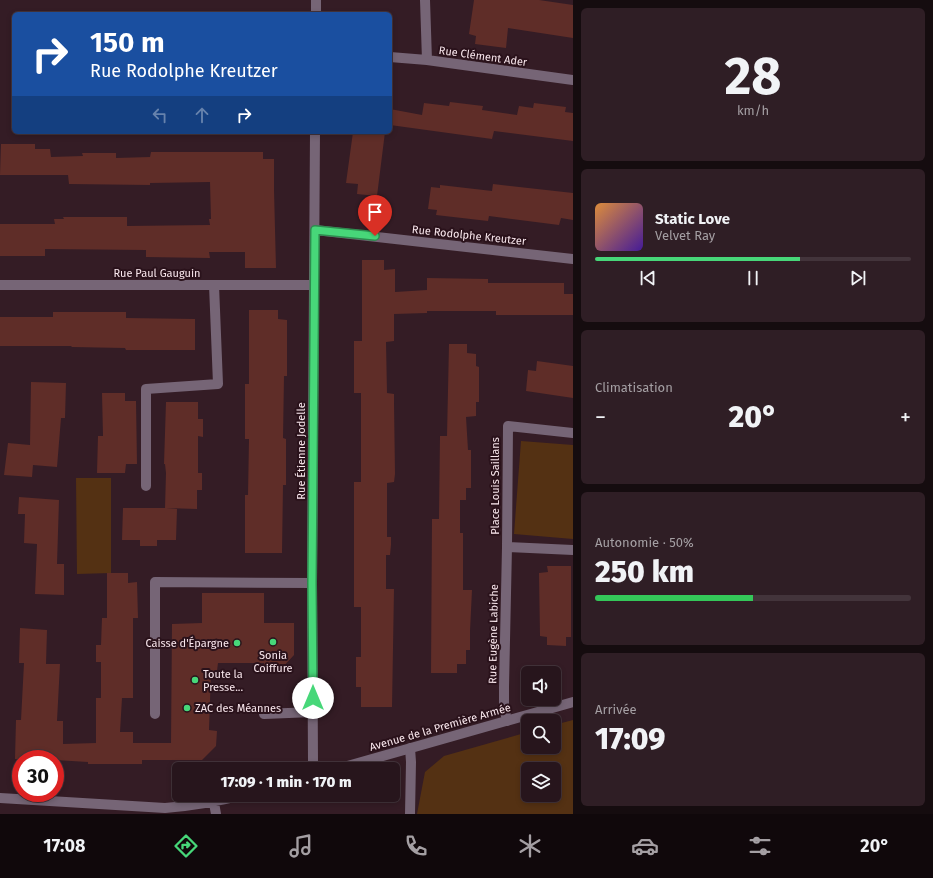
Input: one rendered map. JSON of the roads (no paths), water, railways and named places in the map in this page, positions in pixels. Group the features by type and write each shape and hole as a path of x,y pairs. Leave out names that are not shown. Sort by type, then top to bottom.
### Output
{"street":[{"path":"316,0 316,12"},
{"path":"425,0 427,60"},
{"name":"Rue Clément Ader","path":"392,57 427,60 573,80"},
{"name":"Rue Étienne Jodelle","path":"313,762 312,583 315,134"},
{"name":"Rue Rodolphe Kreutzer","path":"315,230 573,259"},
{"name":"Rue Paul Gauguin","path":"0,285 314,285"},
{"path":"146,486 146,389 218,384 214,285"},
{"name":"Place Louis Saillans","path":"573,433 508,426 507,547 573,550"},
{"name":"Rue Eugène Labiche","path":"507,547 504,707 507,721"},
{"path":"155,714 155,582 312,583"},
{"name":"Avenue de la Première Armée","path":"361,762 573,702"},
{"path":"264,714 313,712"},
{"path":"410,748 410,814"},
{"path":"0,798 165,808 218,802"},
{"path":"214,803 216,814"}],"place":[{"name":"Sonia Coiffure","path":"273,642"},
{"name":"Caisse d'Épargne","path":"237,643"},
{"name":"Toute la Presse...","path":"195,680"},
{"name":"ZAC des Méannes","path":"187,708"}]}
